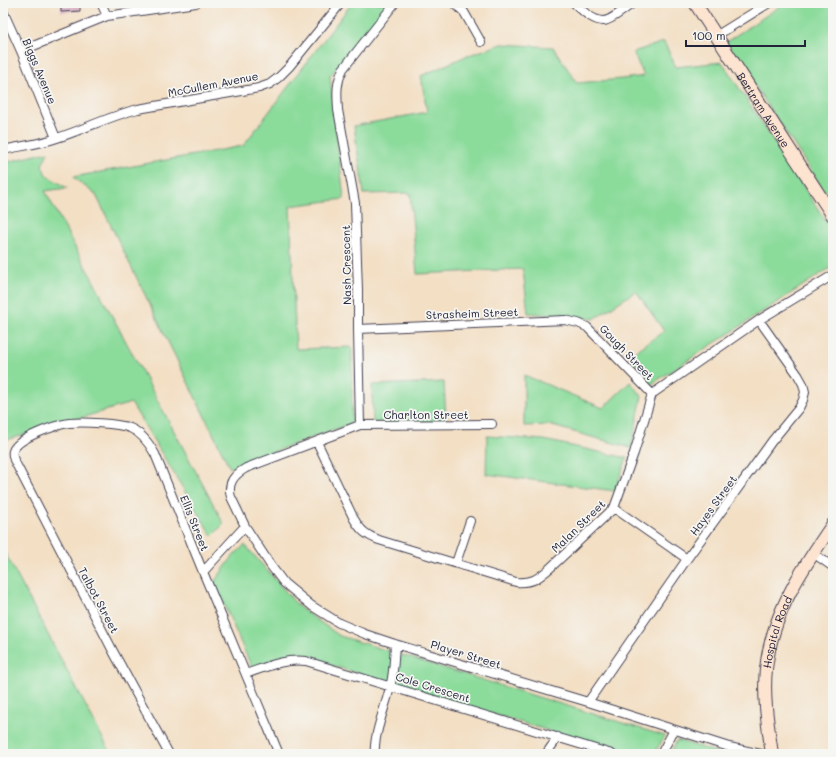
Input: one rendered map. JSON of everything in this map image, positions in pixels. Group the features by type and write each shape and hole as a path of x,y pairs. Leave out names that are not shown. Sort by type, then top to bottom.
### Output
{"street":[{"path":"101,3 107,16"},
{"path":"21,51 107,16 196,3"},
{"name":"McCullem Avenue","path":"3,150 56,138 126,112 259,88 270,84 289,67 341,3"},
{"name":"Nash Crescent","path":"360,425 355,203 338,110 337,85 343,69 395,3"},
{"path":"454,3 464,12 481,42"},
{"path":"574,3 596,19 604,21 633,3"},
{"name":"Bertram Avenue","path":"695,3 833,216"},
{"path":"716,36 769,3"},
{"name":"Biggs Avenue","path":"3,11 21,51 56,138"},
{"path":"652,394 759,320 833,275"},
{"name":"Strasheim Street","path":"358,329 565,320 587,327"},
{"name":"Hayes Street","path":"588,702 687,559 772,441 799,408 803,400 805,392 798,374 759,320"},
{"name":"Gough Street","path":"587,327 652,394"},
{"name":"Malan Street","path":"317,442 354,519 364,533 379,540 516,582 533,581 549,569 614,508 634,453 652,394"},
{"name":"Ellis Street","path":"13,456 14,449 23,440 69,423 116,425 129,428 143,436 150,444 155,454 279,754"},
{"name":"Charlton Street","path":"360,425 492,424"},
{"path":"317,442 360,425"},
{"name":"Player Street","path":"317,442 246,468 236,475 229,491 230,497 245,526 270,566 284,583 308,603 339,623 365,634 729,747 761,754"},
{"name":"Talbot Street","path":"13,456 114,653 169,754"},
{"path":"614,508 687,559"},
{"path":"456,563 470,520"},
{"name":"Hospital Road","path":"772,754 765,693 766,670 769,652 780,615 788,595 802,570 833,524"},
{"path":"203,572 245,526"},
{"path":"813,553 833,567"},
{"path":"375,754 374,748 376,739 391,686 395,644"},
{"name":"Cole Crescent","path":"246,674 283,661 300,660 315,663 612,754"},
{"path":"660,754 674,730"},
{"path":"546,754 558,737"}],"green space":[{"path":"352,3 393,3 330,76 344,199 290,206 296,349 352,347 352,423 230,468 96,195 73,177 243,146"},
{"path":"785,3 833,3 833,204 726,42"},
{"path":"664,42 676,67 722,62 833,232 833,266 650,385 629,356 664,331 636,291 594,319 528,313 523,269 417,274 410,193 364,194 354,126 427,112 421,76 466,56 502,44 553,47 577,83 644,76 633,52"},
{"path":"48,152 42,165 46,175 67,188 45,191 224,524 212,536 131,403 3,441 3,163"},
{"path":"524,375 603,408 630,382 642,396 631,448 549,425 524,426"},
{"path":"444,382 446,421 373,423 372,385"},
{"path":"487,436 544,440 627,458 615,491 486,474"},
{"path":"245,545 300,608 340,636 665,736 654,754 626,754 293,654 252,668 214,582 234,555"},
{"path":"3,549 111,754 3,754"},
{"path":"677,740 723,754 670,754"}],"building":[{"path":"61,3 80,3 80,11 61,12"}]}
